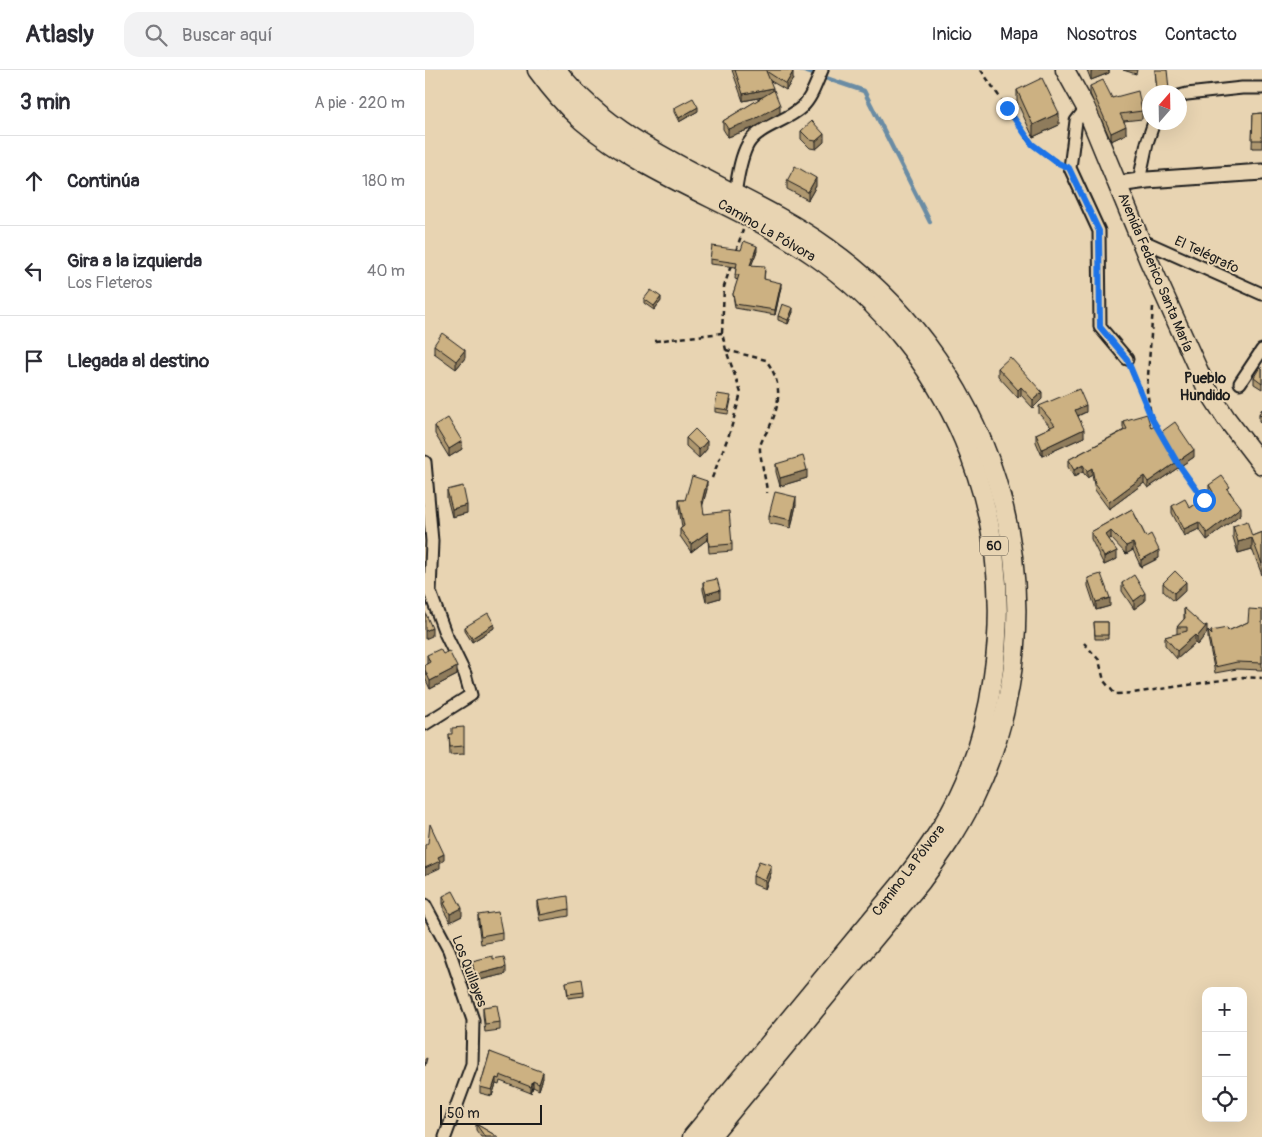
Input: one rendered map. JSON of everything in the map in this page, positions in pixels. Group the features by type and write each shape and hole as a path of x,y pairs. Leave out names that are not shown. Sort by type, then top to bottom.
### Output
{"main road":[{"name":"Camino La Pólvora","path":"537,70 567,106 601,136 650,167 785,237 813,255 856,288 886,318 904,339 932,379 956,424 982,491 992,533 997,572 998,632 992,687 980,739 963,784 942,825 904,880 692,1137"},
{"name":"Camino La Pólvora","path":"557,70 576,93 606,120 685,168 735,193 802,231 872,282 892,302 927,343 963,398 976,425 995,475 1011,541 1016,608 1011,678 1002,721 981,784 946,848 921,882 710,1137"},
{"name":"Avenida Federico Santa María","path":"1065,70 1086,108 1141,240 1206,387 1226,418 1262,465"},
{"path":"1118,184 1262,172"}],"street":[{"path":"735,193 748,144 759,133 804,106 822,70"},
{"path":"1187,94 1242,88 1262,88"},
{"path":"1086,108 1076,121 1069,168 1099,231 1100,327 1127,359"},
{"path":"1139,181 1151,130"},
{"name":"El Telégrafo","path":"1141,240 1262,294"},
{"path":"1240,383 1262,350"},
{"path":"425,462 432,541 430,592 445,633 465,674 471,695 425,724"},
{"name":"Los Quillayes","path":"425,905 449,950 473,1020 472,1064 445,1137"}],"path":[{"path":"981,70 1032,144 1056,162 1069,168"},
{"path":"735,252 747,216"},
{"path":"712,478 730,432 741,393 722,333 724,286 733,260"},
{"path":"1151,414 1147,390 1153,305"},
{"path":"655,340 722,333"},
{"path":"726,350 767,360 778,382 777,404 771,424 760,448 767,494"},
{"path":"1127,359 1164,440"},
{"path":"1177,462 1204,500"},
{"path":"1084,643 1099,660 1104,681 1115,694 1243,677 1262,678"}],"building":[{"path":"735,70 789,70 793,72 786,84 766,71 773,88 743,94"},
{"path":"1155,70 1167,70 1169,85 1156,85"},
{"path":"1042,78 1059,113 1033,125 1017,90"},
{"path":"1103,80 1112,98 1138,91 1142,111 1120,114 1126,126 1111,133 1090,86"},
{"path":"774,90 780,105 753,120 728,129 723,121"},
{"path":"693,98 698,107 679,118 674,108"},
{"path":"1262,113 1262,140 1252,140 1253,114"},
{"path":"812,121 824,134 816,141 810,140 801,131"},
{"path":"795,166 816,178 808,192 787,181"},
{"path":"744,241 757,246 750,265 765,266 764,279 781,283 775,310 735,304 733,294 739,275 735,275 737,263 710,259 712,246 741,250"},
{"path":"651,290 661,297 654,306 644,299"},
{"path":"782,304 793,308 788,320 778,316"},
{"path":"442,333 465,350 456,361 434,345"},
{"path":"1010,357 1042,392 1033,400 1021,387 1018,390 998,368"},
{"path":"1260,367 1262,368 1262,383 1254,377"},
{"path":"1079,389 1086,405 1075,410 1084,429 1042,449 1036,434 1055,425 1039,406"},
{"path":"717,394 731,396 728,410 715,408"},
{"path":"1147,414 1151,428 1155,426 1160,433 1175,422 1194,450 1148,482 1144,476 1109,502 1095,484 1092,468 1087,471 1083,465 1074,470 1068,460 1127,429 1123,421"},
{"path":"448,418 462,441 449,449 435,426"},
{"path":"695,429 707,441 699,450 686,438"},
{"path":"803,456 807,470 780,478 776,464"},
{"path":"692,476 707,481 702,501 704,514 729,511 732,544 709,546 708,532 691,544 680,529 684,526 679,500 685,500"},
{"path":"1222,476 1230,487 1227,489 1241,507 1207,533 1199,522 1184,529 1172,506 1185,499 1190,508 1213,492 1209,485"},
{"path":"463,486 467,505 452,509 447,490"},
{"path":"775,492 796,497 791,520 769,515"},
{"path":"1132,509 1146,537 1151,534 1159,550 1141,560 1133,543 1126,546 1111,531 1106,535 1117,551 1104,557 1091,532"},
{"path":"1247,521 1252,536 1262,532 1262,564 1252,538 1238,542 1233,526"},
{"path":"1175,571 1186,582 1174,593 1163,583"},
{"path":"1101,574 1110,598 1096,602 1088,578"},
{"path":"1134,575 1145,593 1134,601 1122,583"},
{"path":"717,579 720,590 706,594 703,582"},
{"path":"1184,608 1204,626 1207,625 1197,637 1195,635 1177,651 1165,637 1187,631 1187,627 1177,627 1185,618"},
{"path":"1249,609 1262,610 1262,663 1237,662 1215,667 1208,631 1212,635 1211,631 1227,628 1228,631 1248,622"},
{"path":"425,612 432,628 425,631"},
{"path":"488,613 494,624 472,638 465,627"},
{"path":"1094,622 1108,622 1108,635 1095,635"},
{"path":"440,649 443,654 449,651 457,667 430,681 425,670 425,665 430,662 427,655"},
{"path":"464,727 464,746 450,747 449,734 452,734 452,728"},
{"path":"430,824 444,854 438,857 440,861 425,868 425,845 428,843"},
{"path":"759,861 771,865 765,881 753,876"},
{"path":"453,891 462,908 450,914 444,903 446,902 443,896"},
{"path":"568,896 569,909 540,915 537,901"},
{"path":"498,912 502,932 481,936 478,915"},
{"path":"493,956 493,959 504,957 506,967 475,975 472,961"},
{"path":"582,979 584,992 568,994 566,982"},
{"path":"497,1005 500,1022 485,1024 483,1007"},
{"path":"490,1052 543,1072 539,1084 533,1081 531,1087 500,1075 499,1079 496,1078 492,1090 480,1087"},
{"path":"476,1124 498,1137 485,1137"}],"waterway":[{"path":"802,70 864,91 930,222"}],"district":[{"name":"Pueblo Hundido","path":"1205,386"}],"route":[{"path":"1007,108 1032,144 1056,162 1069,168 1099,231 1100,327 1127,359 1151,417 1177,462 1204,500"}]}
